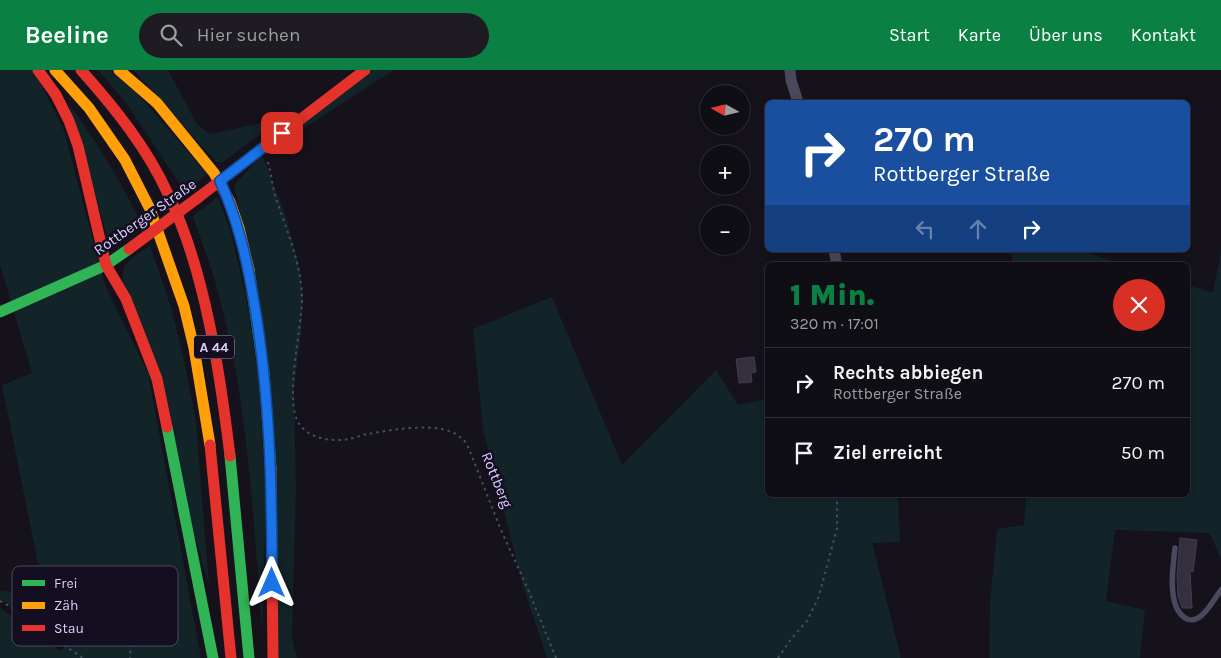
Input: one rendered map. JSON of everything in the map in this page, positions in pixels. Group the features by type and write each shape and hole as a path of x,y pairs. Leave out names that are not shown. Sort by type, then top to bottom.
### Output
{"main road":[{"path":"38,70 56,95 69,121 78,146 106,265 126,299 157,379 213,658"},
{"name":"A 44","path":"55,70 89,108 125,160 150,209 184,306 194,348 209,431 231,658"},
{"name":"A 44","path":"80,70 104,95 139,142 168,194 194,264 213,346 228,432 250,658"},
{"path":"119,70 157,103 220,181 239,228 252,285 264,373 272,485 273,658"},
{"name":"Rottberger Straße","path":"0,312 106,265 199,197 365,70"}],"street":[{"path":"790,70 797,100"}],"lane":[{"path":"1176,548 1172,578 1176,607 1187,619 1201,616 1221,590"}],"path":[{"name":"Rottberg","path":"257,152 266,159 268,164 271,181 295,254 301,283 301,321 293,386 294,410 297,420 304,430 313,435 330,439 350,439 366,434 412,428 443,430 461,437 469,449 501,530 556,658"},
{"path":"778,658 791,638 807,620 819,596 837,528 837,497"},
{"path":"0,601 12,608"},
{"path":"65,646 83,658"}],"shaded area":[{"path":"0,70 34,70 64,131 105,285 148,373 201,658 0,658 0,608 12,617 12,646 53,646 60,651 68,646 178,646 178,566 39,566 2,385 32,373 0,265"},
{"path":"98,70 110,70 137,93 207,174 185,192 127,104"},
{"path":"133,70 168,70 197,124 210,134 281,119 223,162 216,162"},
{"path":"373,70 394,70 262,155"},
{"path":"68,103 108,162 142,224 110,246"},
{"path":"262,155 285,214 299,265 303,299 301,335 294,387 296,491 292,638 297,658 276,658 263,328 234,185"},
{"path":"218,197 231,233 246,297 258,374 266,503 262,630 248,458 236,372 217,288 193,216"},
{"path":"150,246 171,307 196,421 209,586 122,280 124,267 133,257"},
{"path":"1221,251 1221,560 1210,533 1115,530 1106,601 1145,610 1140,658 989,658 990,603 997,529 1024,525 1026,497 1190,497 1190,286 1213,293"},
{"path":"1011,252 1085,252 1116,262 1013,262"},
{"path":"552,297 622,465 716,370 738,405 765,399 765,497 898,497 900,542 872,543 901,658 547,658 523,586 483,429 473,329"},
{"path":"0,591 12,592 12,607 0,599"}],"building":[{"path":"754,357 756,372 751,373 752,382 739,383 736,359"},
{"path":"1180,538 1197,540 1193,572 1190,571 1192,608 1182,608 1178,596 1177,576"}],"traffic: fast":[{"path":"0,312 106,265 129,249"},
{"path":"249,270 264,373 271,469"},
{"path":"167,427 213,658"},
{"path":"230,456 249,658"}],"traffic: slow":[{"path":"55,70 89,108 125,160 150,209 184,306 194,348 210,445"},
{"path":"119,70 157,103 214,173 230,202 239,228 249,270"}],"traffic: jam":[{"path":"38,70 56,95 69,121 78,146 106,265 126,299 157,379 167,427"},
{"path":"81,70 118,114 140,145 160,177 181,224 192,255 209,322 230,456"},
{"path":"199,197 365,70"},
{"path":"129,249 199,197"},
{"path":"210,445 231,658"},
{"path":"271,469 273,658"}],"route":[{"path":"272,583 272,485 259,328 252,285 239,228 220,181 282,133"}]}
